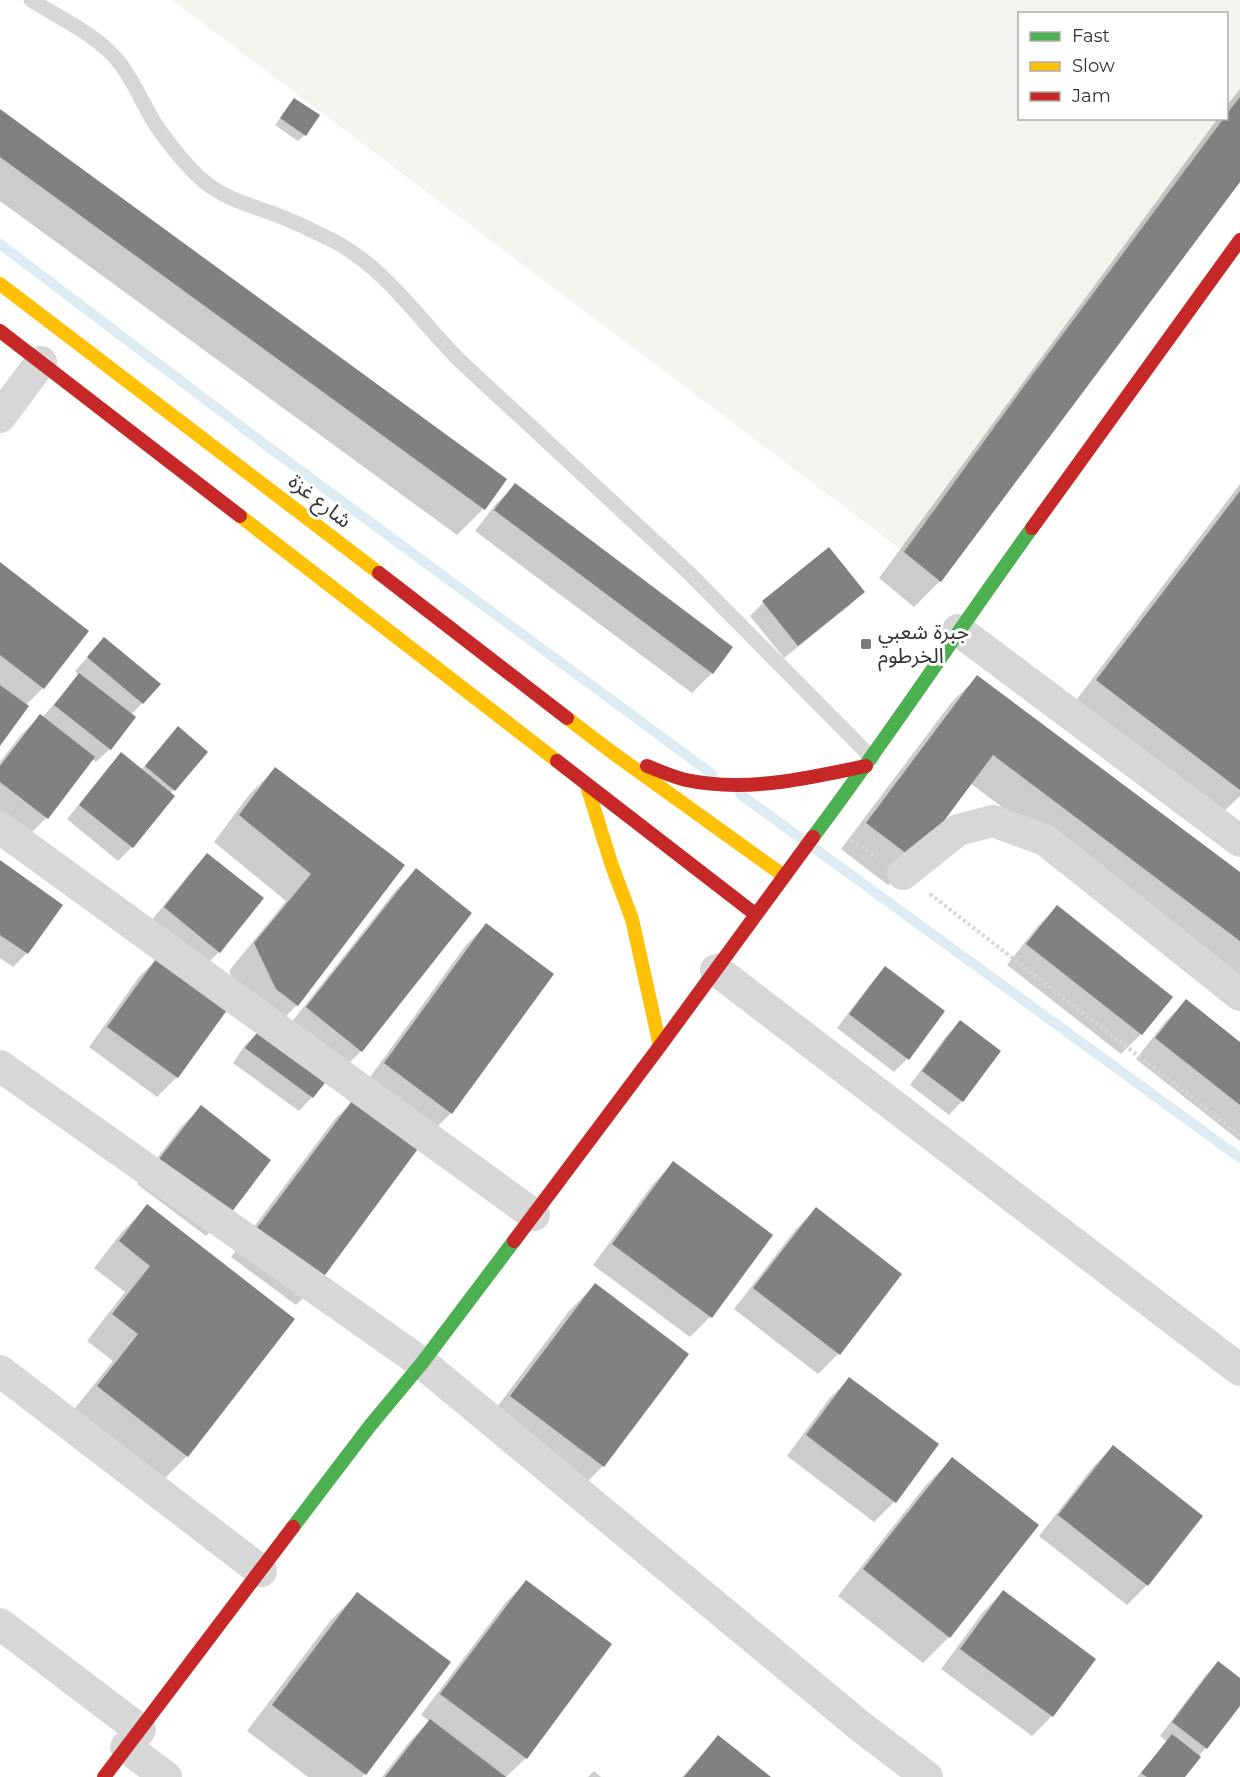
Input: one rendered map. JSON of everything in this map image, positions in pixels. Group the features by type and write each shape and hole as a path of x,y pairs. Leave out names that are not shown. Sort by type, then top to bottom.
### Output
{"main road":[{"path":"104,1777 369,1427 422,1363 660,1046 869,762 958,630 1240,240"},
{"name":"شارع غزة","path":"0,284 177,417 613,753 784,876"},
{"path":"0,332 755,914"},
{"path":"613,753 686,780 712,784 754,785 869,762"},
{"path":"587,786 612,866 632,919 660,1046"}],"street":[{"path":"0,417 41,362"},
{"path":"958,630 1240,842"},
{"path":"903,874 958,830 993,821 1045,840 1240,995"},
{"path":"0,828 534,1215"},
{"path":"716,970 1240,1370"},
{"path":"0,1066 422,1363 860,1726 927,1777"},
{"path":"0,1371 261,1571"},
{"path":"0,1624 133,1738 166,1777"}],"lane":[{"path":"31,0 76,27 108,50 129,77 153,121 204,182 216,190 290,220 334,241 374,268 391,283 431,332 689,573 869,762"}],"path":[{"path":"824,822 903,874 1240,1135"}],"shaded area":[{"path":"172,0 1240,0 1240,182 941,582"}],"building":[{"path":"1240,97 1240,182 941,582 904,552 1223,120 1228,120 1228,112"},
{"path":"294,98 320,115 306,136 280,118"},
{"path":"0,109 507,479 485,510 0,157"},
{"path":"515,483 733,647 713,674 494,510"},
{"path":"1240,491 1240,790 1096,680"},
{"path":"829,547 865,592 798,646 762,601"},
{"path":"0,562 89,631 44,689 0,655"},
{"path":"104,637 161,684 143,704 87,657"},
{"path":"79,673 136,717 111,750 54,705"},
{"path":"977,675 1240,872 1240,941 993,755 915,860 866,823"},
{"path":"0,685 29,706 0,746"},
{"path":"40,714 95,757 48,819 0,782 0,766"},
{"path":"178,726 208,752 175,791 145,766"},
{"path":"121,752 175,796 133,848 79,805"},
{"path":"275,767 405,865 298,1006 276,989 254,943 311,874 239,815"},
{"path":"207,853 264,898 220,953 164,907"},
{"path":"0,860 63,905 28,954 0,935"},
{"path":"416,868 472,913 362,1052 306,1007"},
{"path":"1057,905 1173,997 1142,1035 1026,944"},
{"path":"486,923 554,974 452,1114 384,1063"},
{"path":"159,955 230,1006 178,1078 107,1027"},
{"path":"885,966 945,1011 909,1060 849,1014"},
{"path":"1186,999 1240,1042 1240,1105 1155,1038"},
{"path":"960,1020 1001,1051 963,1102 922,1071"},
{"path":"260,1029 328,1079 313,1098 245,1048"},
{"path":"355,1097 420,1146 317,1286 250,1237"},
{"path":"201,1105 271,1160 228,1217 156,1163"},
{"path":"673,1161 773,1235 712,1318 612,1244"},
{"path":"147,1204 295,1319 188,1457 97,1386 138,1334 112,1314 150,1266 119,1241"},
{"path":"816,1207 902,1274 840,1355 753,1288"},
{"path":"595,1283 689,1354 604,1467 510,1396"},
{"path":"849,1377 939,1444 896,1503 806,1435"},
{"path":"1113,1445 1203,1516 1148,1586 1058,1515"},
{"path":"952,1457 1039,1525 950,1638 863,1569"},
{"path":"526,1580 612,1644 527,1759 440,1694"},
{"path":"1003,1590 1096,1659 1053,1717 960,1649"},
{"path":"357,1592 451,1662 366,1775 272,1705"},
{"path":"1218,1661 1240,1678 1240,1706 1207,1749 1172,1722"},
{"path":"430,1719 506,1777 385,1777"},
{"path":"1172,1734 1201,1757 1185,1777 1147,1777 1141,1773"},
{"path":"718,1735 771,1777 684,1777"}],"waterway":[{"path":"0,244 263,443 712,774"},
{"path":"740,794 1240,1158"}],"traffic: fast":[{"path":"813,837 1032,528"},
{"path":"293,1527 514,1241"}],"traffic: slow":[{"path":"0,284 379,573"},
{"path":"240,516 557,761"},
{"path":"567,718 784,876"},
{"path":"587,786 612,866 632,919 660,1046"}],"traffic: jam":[{"path":"1032,528 1240,240"},
{"path":"0,331 240,516"},
{"path":"379,573 567,718"},
{"path":"557,761 755,914"},
{"path":"647,766 686,780 732,785 777,782 866,766"},
{"path":"514,1241 813,837"},
{"path":"104,1777 293,1527"}],"place":[{"name":"جبرة شعبي الخرطوم","path":"866,644"}]}
